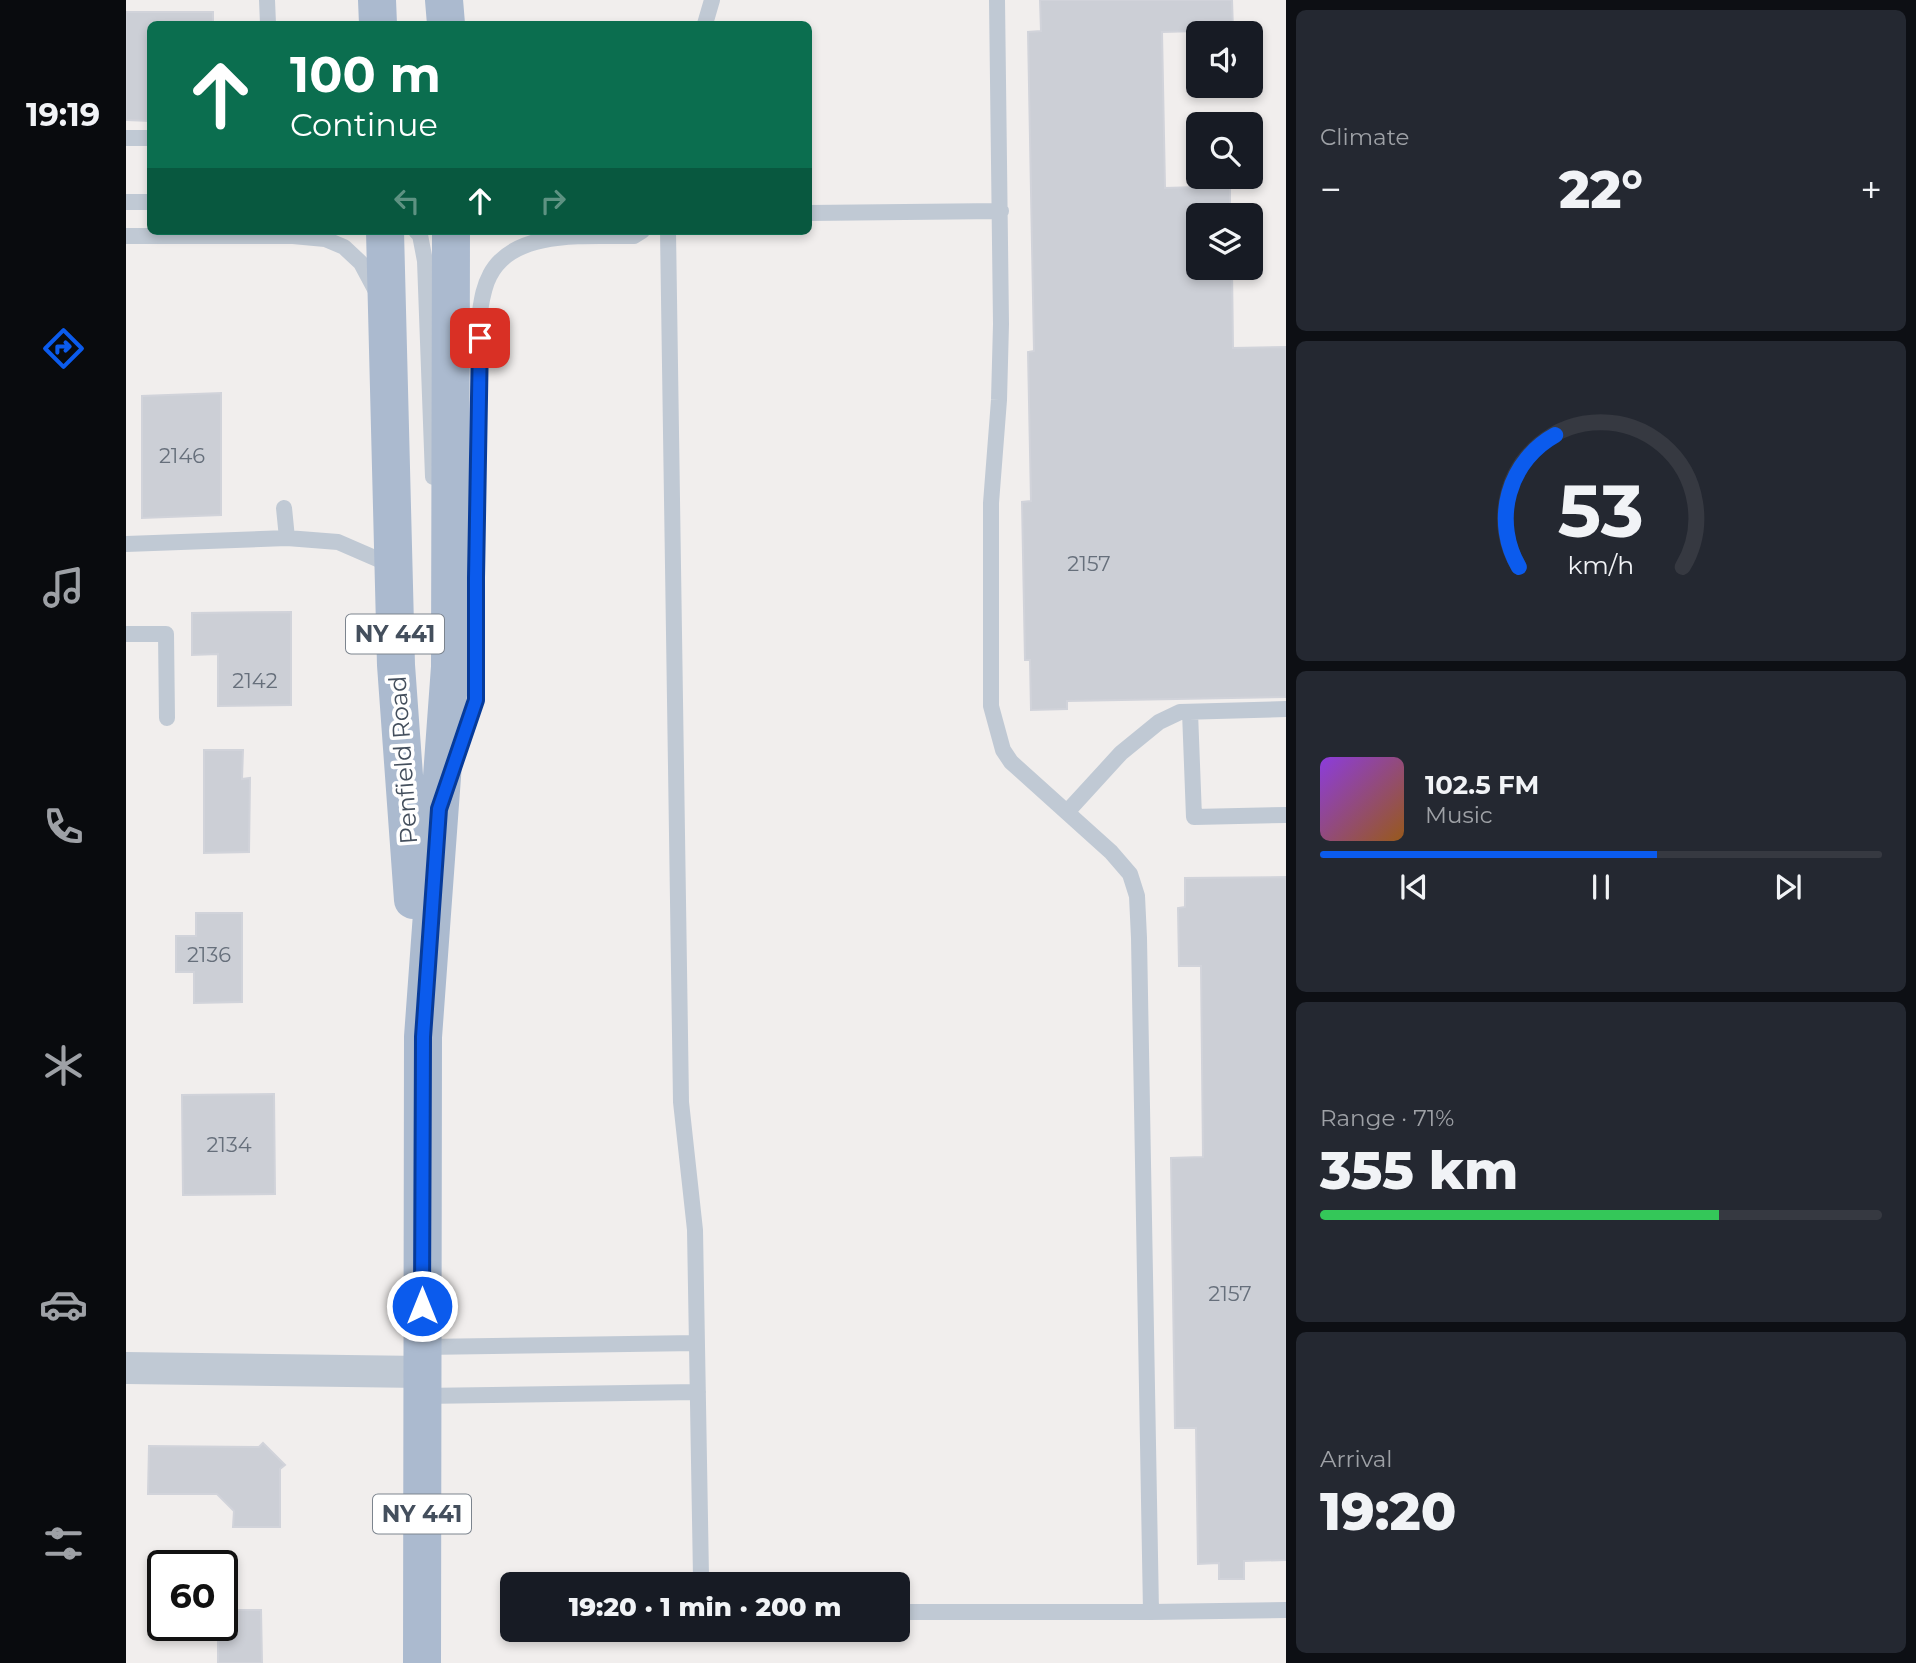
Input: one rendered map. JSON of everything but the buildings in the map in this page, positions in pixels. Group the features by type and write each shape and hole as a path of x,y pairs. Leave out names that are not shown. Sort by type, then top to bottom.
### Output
{"main road":[{"path":"377,0 378,21"},
{"path":"444,0 446,21"},
{"name":"Penfield Road","path":"385,235 396,665 423,1037"},
{"name":"Penfield Road","path":"422,1663 423,1037 450,667 451,235"}],"street":[{"path":"126,1368 422,1372"}],"lane":[{"path":"268,0 268,21"},
{"path":"706,21 712,0"},
{"path":"997,0 999,400 991,503 991,706 1003,750 1011,762 1111,852 1130,874 1137,896 1151,1612"},
{"path":"126,138 147,138"},
{"path":"126,201 147,202"},
{"path":"812,213 1000,211"},
{"path":"420,235 425,261 432,471 450,583"},
{"path":"439,809 476,700 480,324 484,291 491,272 505,256 531,242 563,237 636,235"},
{"path":"668,235 681,1102 695,1230 701,1572"},
{"path":"126,236 293,236 325,239 344,247 361,263 387,313"},
{"path":"284,508 286,538"},
{"path":"126,544 286,538 338,541 394,566"},
{"path":"126,634 166,634 167,718"},
{"path":"1067,812 1121,753 1159,722 1180,712 1286,709"},
{"path":"1190,712 1194,817 1286,816"},
{"path":"422,1372 697,1343"},
{"path":"422,1372 698,1392"},
{"path":"910,1612 1286,1610"}],"route":[{"path":"422,1306 423,1037 439,809 476,700 480,338"}]}
